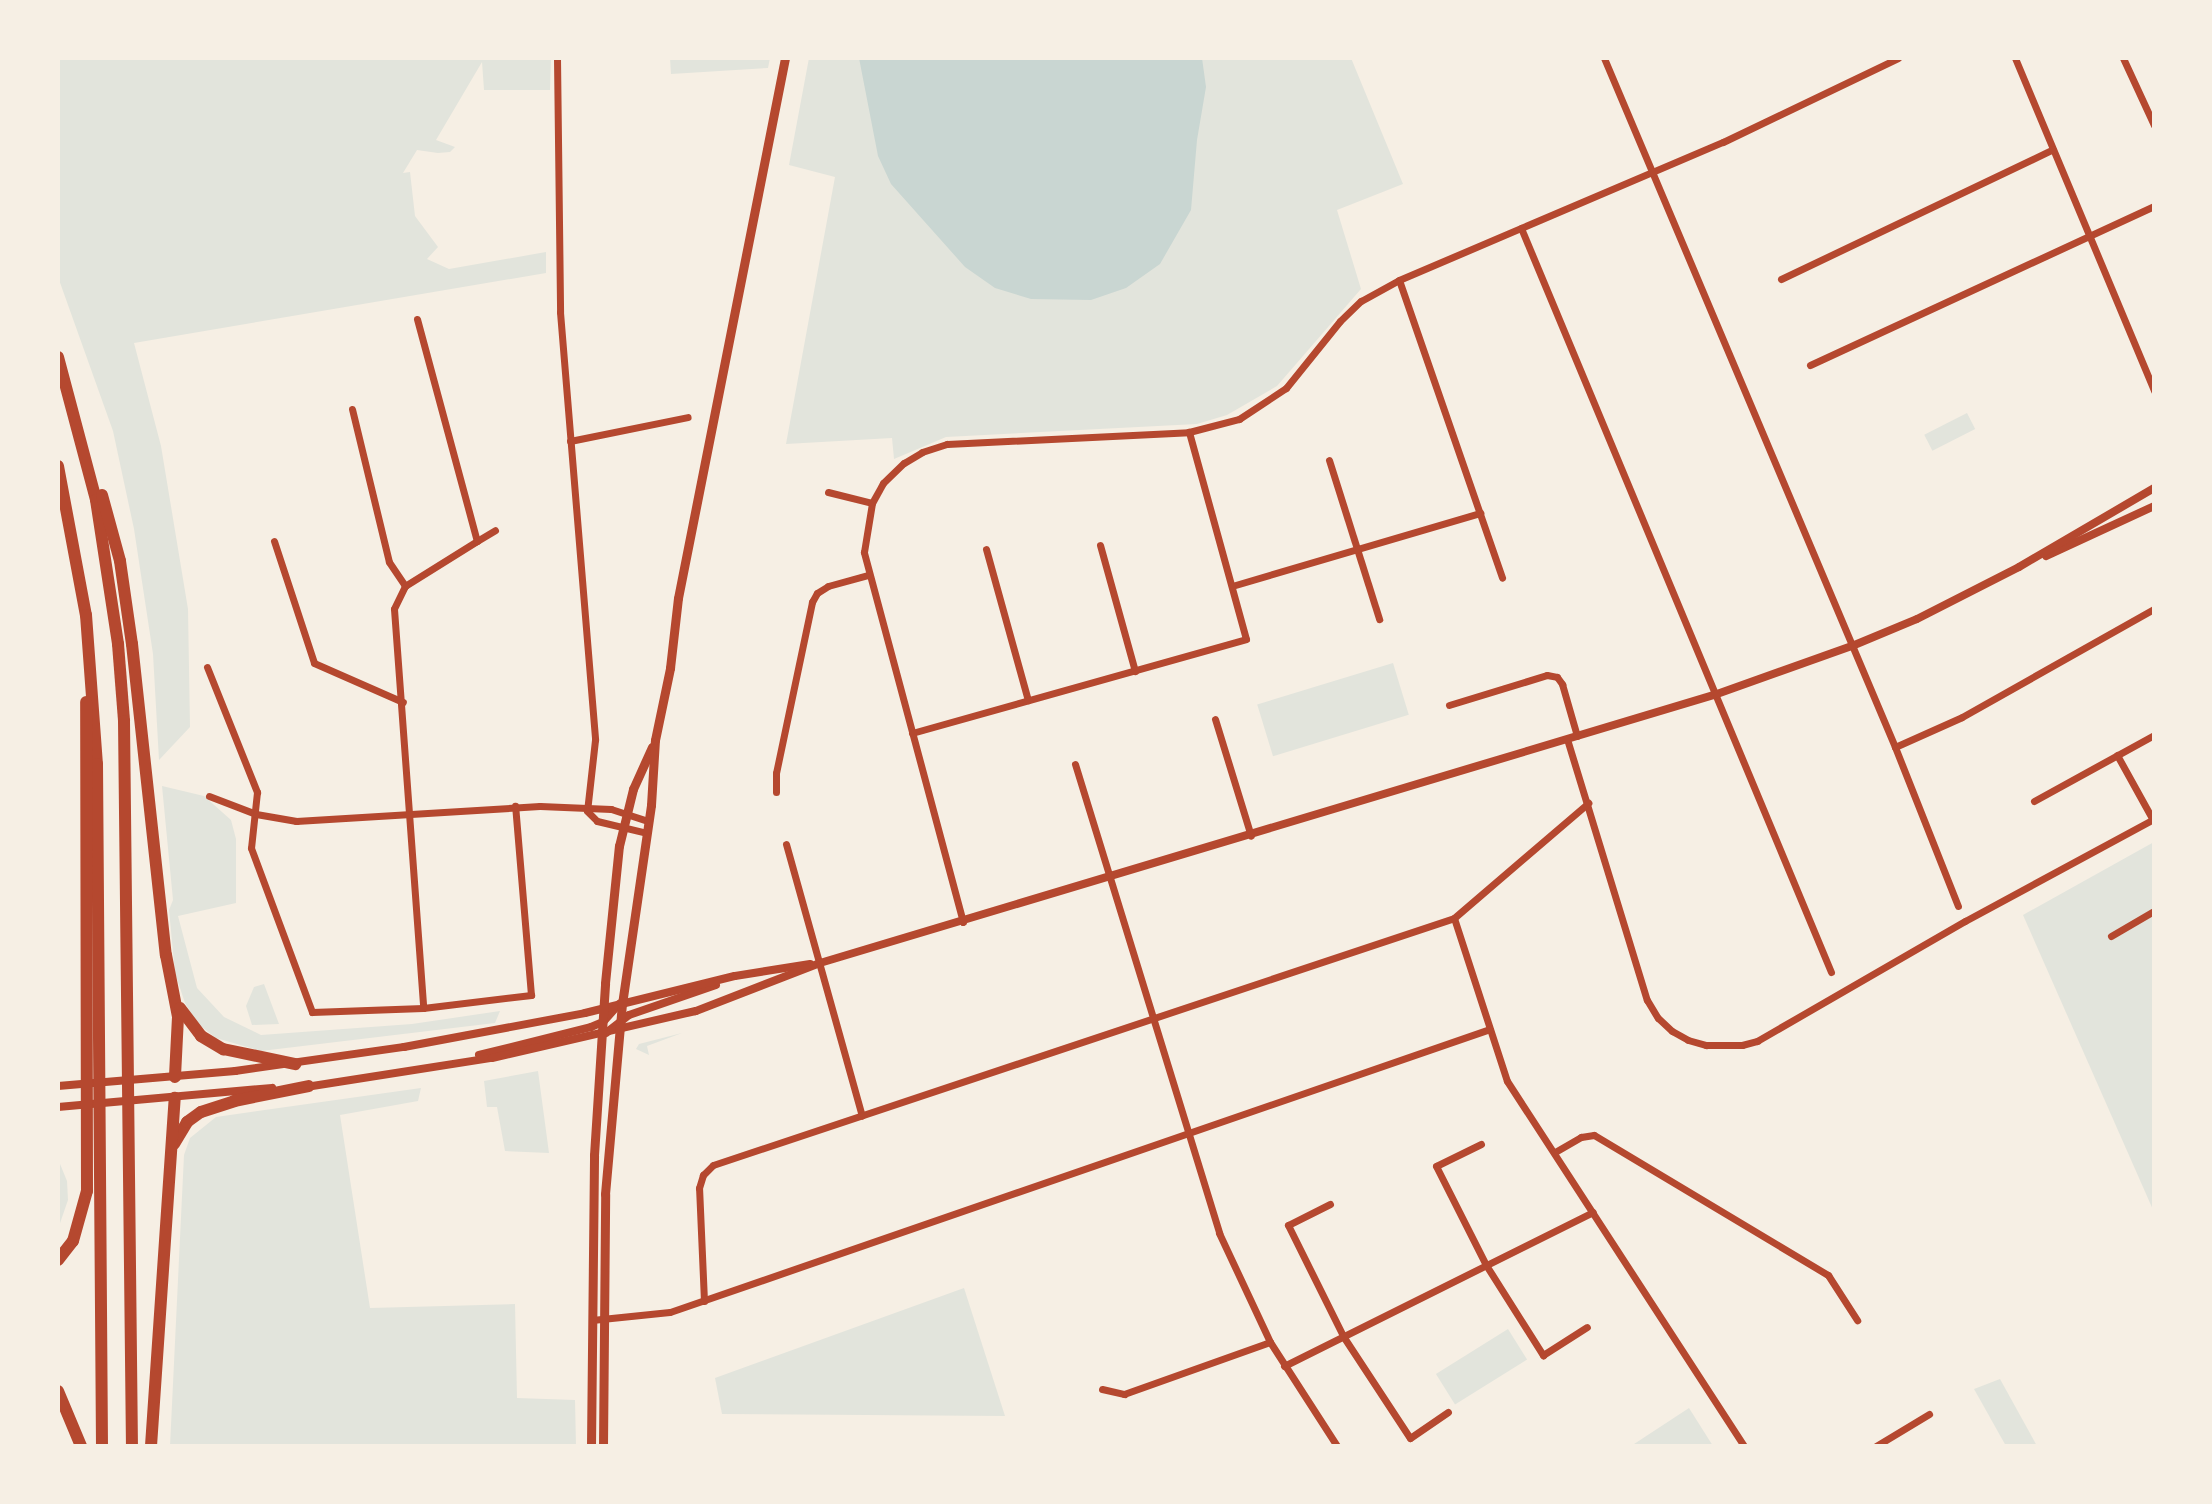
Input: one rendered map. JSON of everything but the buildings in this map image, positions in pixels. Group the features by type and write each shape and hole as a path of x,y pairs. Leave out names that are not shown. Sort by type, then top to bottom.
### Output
{"highway":[{"path":"58,357 120,561 166,955 179,1035 171,1078"},
{"path":"81,437 107,564 124,721 132,1446"},
{"path":"58,466 86,615 97,764 102,1446"},
{"path":"58,1260 73,1241 87,1191 86,615"},
{"path":"175,998 192,1026 211,1044 234,1054 295,1064"},
{"path":"171,1150 187,1122 201,1112 234,1101 309,1086"},
{"path":"151,1446 171,1150 170,1099"},
{"path":"58,1391 81,1446"}],"main road":[{"path":"591,1446 605,1194 622,1002 649,821 655,740 670,668 678,598 785,58"},
{"path":"603,1446 594,1155 604,1008 613,894 623,827 655,740"}],"street":[{"path":"557,58 560,312 595,740 587,811"},
{"path":"1604,58 1895,747 1958,906"},
{"path":"963,922 868,575 865,530 872,503 883,483 904,463 922,452 947,444 1189,432 1218,427 1262,407 1286,388 1340,321 1361,301 1399,280 1652,173 1898,58"},
{"path":"2015,58 2154,391"},
{"path":"2123,58 2154,125"},
{"path":"1781,279 2053,149"},
{"path":"1810,365 2089,233 2154,206"},
{"path":"1521,228 1831,972"},
{"path":"1399,280 1502,578"},
{"path":"417,319 477,541"},
{"path":"352,409 389,562 405,586"},
{"path":"570,441 688,417"},
{"path":"912,733 1246,639 1189,432"},
{"path":"1329,460 1379,619"},
{"path":"2019,567 2154,488"},
{"path":"828,492 872,503"},
{"path":"621,1024 696,1011 755,991 820,963 1717,694 1852,646 1917,619 2019,567 2154,506"},
{"path":"1232,586 1480,513"},
{"path":"423,1008 394,609 405,586 495,530"},
{"path":"274,541 314,663 403,702"},
{"path":"1100,545 1135,671"},
{"path":"986,549 1028,700"},
{"path":"776,792 776,773 812,602 817,593 828,586 868,575"},
{"path":"1895,747 1962,717 2154,609"},
{"path":"207,667 257,792 251,848 312,1012 423,1008 531,995 515,806"},
{"path":"1449,705 1547,675 1557,677 1562,684 1577,736"},
{"path":"1215,719 1251,836"},
{"path":"2034,801 2154,735"},
{"path":"1567,739 1647,1000 1658,1018 1688,1040 1725,1046 1757,1041 1965,921 2154,820 2117,755"},
{"path":"1075,764 1219,1233 1270,1342 1337,1446"},
{"path":"209,796 256,814 318,822 515,806 587,811 600,808 649,821"},
{"path":"704,1301 699,1188 703,1175 713,1165 1454,918 1588,803"},
{"path":"587,811 597,821 647,833"},
{"path":"786,844 862,1116"},
{"path":"2111,936 2154,911"},
{"path":"1454,918 1507,1081 1744,1446"},
{"path":"58,1086 171,1078 295,1064 477,1035 749,973 820,963"},
{"path":"749,973 755,991"},
{"path":"58,1107 309,1086 420,1070 603,1037 621,1024 735,976"},
{"path":"420,1070 603,1022 622,1002"},
{"path":"598,1319 659,1314 704,1301 1490,1029"},
{"path":"170,1099 171,1078"},
{"path":"1555,1152 1581,1137 1594,1135 1828,1275 1857,1320"},
{"path":"1481,1144 1436,1166 1486,1265 1543,1355 1587,1327"},
{"path":"1330,1204 1288,1225 1343,1336 1410,1438 1448,1412"},
{"path":"1284,1366 1593,1212"},
{"path":"1102,1389 1124,1394 1270,1342"},
{"path":"1876,1446 1929,1414"}],"shaded area":[{"path":"58,58 551,58 550,90 484,90 482,62 436,140 455,147 450,152 438,153 417,150 403,173 410,172 415,216 438,247 427,259 449,269 546,252 546,273 134,343 161,446 188,609 190,727 159,760 153,654 134,529 113,431 58,277"},
{"path":"670,58 770,58 768,68 671,74"},
{"path":"809,58 1351,58 1403,184 1337,210 1361,289 1277,386 1227,415 1197,424 946,437 894,459 892,438 786,444 835,177 789,165"},
{"path":"859,58 1202,58 1206,87 1197,140 1191,210 1160,264 1126,288 1091,300 1031,299 995,288 965,267 891,184 878,156"},
{"path":"1967,413 1975,429 1932,451 1924,435"},
{"path":"1393,663 1409,715 1273,756 1257,705"},
{"path":"162,786 204,796 231,820 236,839 236,903 178,916 197,988 224,1017 261,1035 412,1024 500,1011 495,1023 261,1051 216,1038 198,1024 185,1003 175,973 169,910 173,900"},
{"path":"2154,842 2154,1212 2023,915"},
{"path":"264,984 279,1024 252,1025 246,1006 254,987"},
{"path":"682,1033 647,1046 649,1055 636,1049 639,1044"},
{"path":"538,1071 549,1153 505,1151 497,1107 487,1107 484,1081"},
{"path":"421,1088 418,1101 340,1115 370,1308 515,1304 517,1398 575,1400 576,1446 170,1446 184,1155 190,1138 216,1117"},
{"path":"58,1159 67,1181 68,1200 58,1229"},
{"path":"964,1288 1005,1416 722,1414 715,1378"},
{"path":"1508,1329 1527,1360 1455,1405 1436,1374"},
{"path":"2000,1379 2037,1446 2006,1446 1974,1389"},
{"path":"1689,1408 1713,1446 1631,1446"}]}
